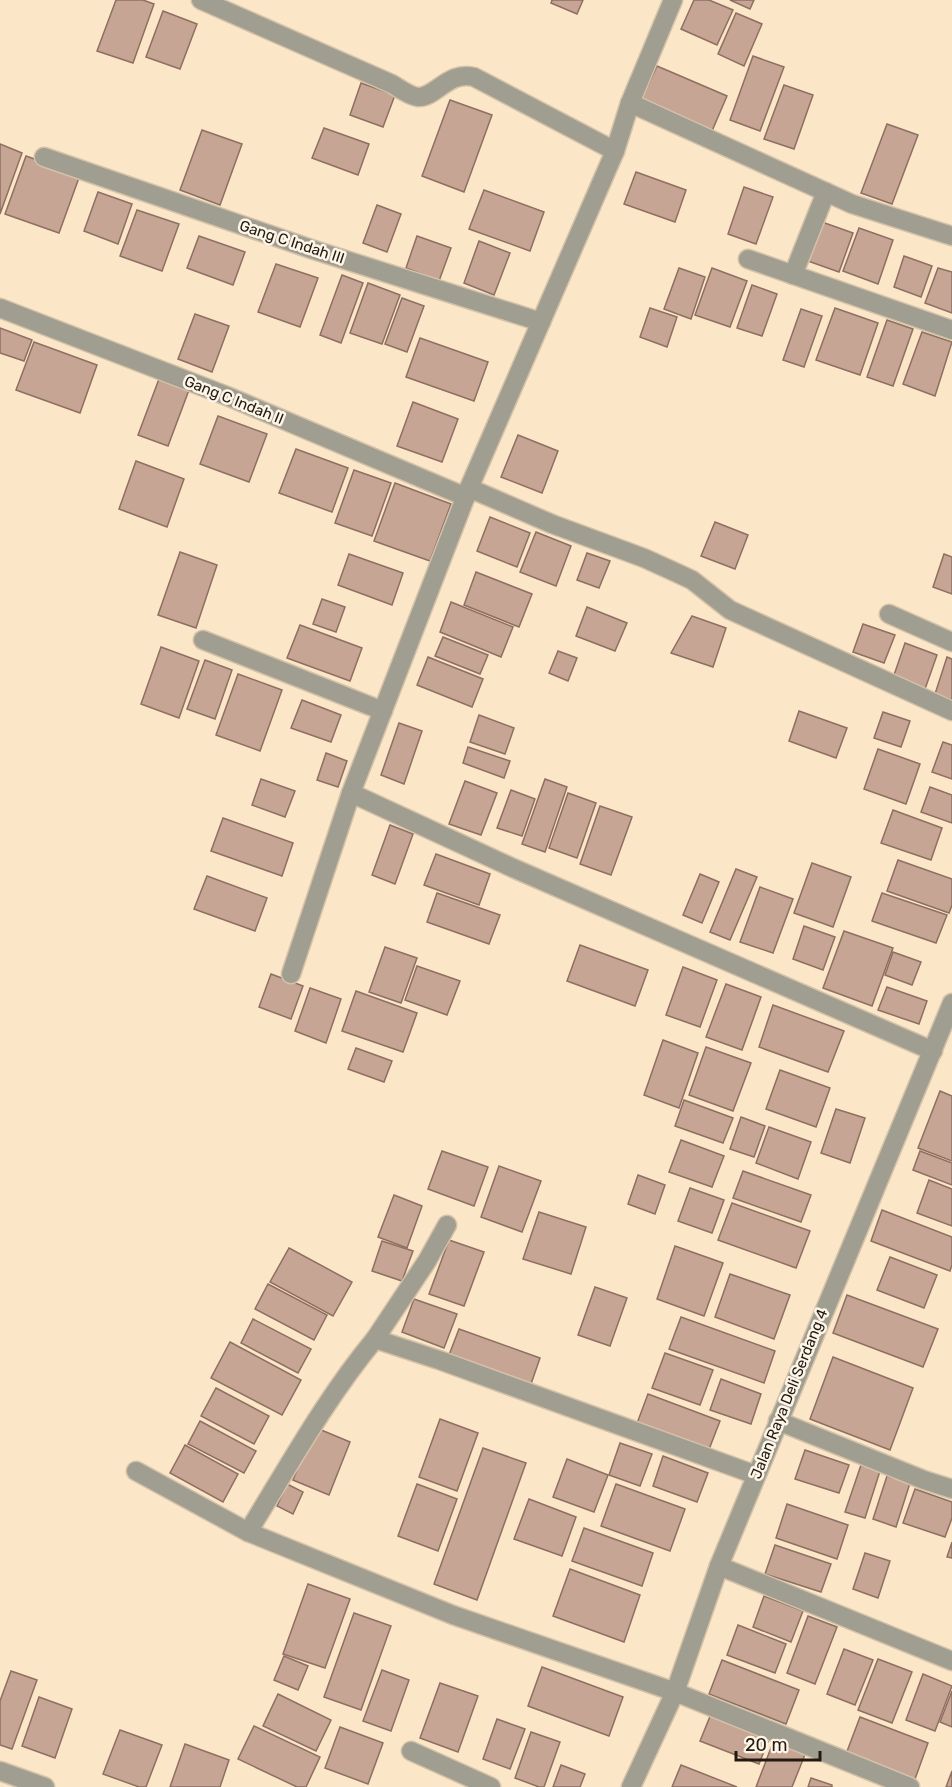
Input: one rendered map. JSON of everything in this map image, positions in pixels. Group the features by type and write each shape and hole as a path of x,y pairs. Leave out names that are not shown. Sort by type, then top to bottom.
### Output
{"street":[{"path":"201,0 412,95 424,96 460,76 474,77 615,152"},
{"path":"291,974 351,793 467,492 615,152 630,104 673,0"},
{"path":"630,104 852,204 952,236"},
{"name":"Gang C Indah III","path":"44,157 314,250 541,322"},
{"path":"793,275 826,192"},
{"path":"748,260 952,330"},
{"name":"Gang C Indah II","path":"0,308 467,492 644,558 692,580 730,609 952,711"},
{"path":"889,614 952,642"},
{"path":"203,640 382,711"},
{"path":"351,793 513,868 933,1051"},
{"name":"Jalan Raya Deli Serdang 4","path":"631,1787 675,1692 719,1566 933,1051 948,1025 952,1003"},
{"path":"248,1532 334,1393 375,1339 427,1261 447,1225"},
{"path":"375,1339 450,1364 756,1476"},
{"path":"778,1420 924,1480 952,1489"},
{"path":"136,1471 248,1532 453,1615 675,1692 910,1787"},
{"path":"719,1566 952,1661"},
{"path":"411,1751 491,1787"},
{"path":"0,1772 45,1787"}],"building":[{"path":"116,0 143,0 154,4 133,63 97,51"},
{"path":"552,0 583,0 577,14 551,3"},
{"path":"694,0 709,0 733,10 717,45 681,29"},
{"path":"730,0 754,0 750,9"},
{"path":"163,11 197,24 180,69 146,57"},
{"path":"736,13 762,24 744,66 718,54"},
{"path":"753,56 784,67 760,131 730,120"},
{"path":"657,66 727,96 712,131 641,100"},
{"path":"361,83 395,95 383,127 350,115"},
{"path":"784,85 813,95 794,149 764,139"},
{"path":"450,100 492,115 464,192 422,176"},
{"path":"887,124 918,135 892,204 861,193"},
{"path":"324,128 369,144 358,175 312,158"},
{"path":"202,130 242,144 220,205 180,190"},
{"path":"0,144 22,153 0,214"},
{"path":"26,156 80,175 59,233 5,214"},
{"path":"636,172 686,190 675,222 624,204"},
{"path":"744,187 773,197 756,244 728,234"},
{"path":"484,190 544,212 530,251 469,229"},
{"path":"98,192 132,204 118,244 84,231"},
{"path":"377,205 401,214 387,252 363,243"},
{"path":"137,210 179,224 162,271 120,256"},
{"path":"822,222 853,233 839,272 808,261"},
{"path":"859,228 893,240 878,284 843,271"},
{"path":"199,236 245,252 233,285 187,268"},
{"path":"417,236 451,248 439,281 406,268"},
{"path":"479,241 510,253 494,295 464,283"},
{"path":"904,256 932,266 921,297 894,287"},
{"path":"276,264 318,278 300,327 258,312"},
{"path":"679,268 705,277 691,319 664,309"},
{"path":"712,268 747,281 730,327 695,315"},
{"path":"938,268 952,272 952,313 925,303"},
{"path":"342,275 363,283 341,343 320,335"},
{"path":"368,283 400,295 382,344 350,333"},
{"path":"752,285 777,294 762,336 737,328"},
{"path":"402,298 424,306 407,352 385,344"},
{"path":"650,308 677,317 667,347 640,337"},
{"path":"835,308 878,323 860,375 816,360"},
{"path":"801,309 822,316 804,367 783,360"},
{"path":"195,314 229,326 212,372 178,359"},
{"path":"887,320 913,329 893,386 867,377"},
{"path":"0,328 32,340 24,361 0,353"},
{"path":"922,332 952,342 935,396 903,384"},
{"path":"420,338 488,362 474,401 406,377"},
{"path":"34,342 97,365 80,413 16,390"},
{"path":"159,379 189,390 168,446 138,435"},
{"path":"413,402 458,419 442,462 397,446"},
{"path":"218,416 267,434 249,482 200,464"},
{"path":"518,435 558,451 542,493 501,477"},
{"path":"296,449 348,468 332,512 279,493"},
{"path":"136,461 184,479 167,527 119,509"},
{"path":"354,470 391,483 372,536 335,523"},
{"path":"395,483 451,504 430,561 374,541"},
{"path":"490,517 530,533 517,567 477,551"},
{"path":"715,522 748,535 735,569 701,556"},
{"path":"536,532 571,546 556,586 520,572"},
{"path":"180,552 217,565 196,628 158,615"},
{"path":"587,553 610,561 599,588 577,580"},
{"path":"349,554 403,573 392,605 338,585"},
{"path":"944,554 952,557 952,594 933,587"},
{"path":"476,572 532,594 519,627 464,605"},
{"path":"322,599 345,607 336,632 313,624"},
{"path":"451,602 513,627 501,657 440,632"},
{"path":"587,607 627,623 615,651 576,636"},
{"path":"692,616 726,628 713,667 671,653"},
{"path":"863,624 895,635 884,663 853,652"},
{"path":"300,625 362,648 350,681 287,658"},
{"path":"443,637 488,655 480,674 435,656"},
{"path":"905,643 937,655 925,689 893,678"},
{"path":"161,647 199,661 179,718 141,704"},
{"path":"558,651 577,658 568,681 549,673"},
{"path":"428,657 483,679 472,707 417,685"},
{"path":"947,657 952,659 952,700 935,694"},
{"path":"205,660 232,670 215,719 187,709"},
{"path":"238,674 282,690 260,751 216,735"},
{"path":"302,700 341,715 331,742 291,728"},
{"path":"799,711 847,728 836,758 789,741"},
{"path":"883,712 910,721 901,747 874,738"},
{"path":"479,715 514,728 505,754 470,742"},
{"path":"399,723 422,731 404,784 381,775"},
{"path":"943,742 952,745 952,779 932,772"},
{"path":"468,747 510,761 504,778 463,763"},
{"path":"878,749 920,764 906,804 864,789"},
{"path":"326,753 347,761 338,787 317,780"},
{"path":"261,779 295,791 285,817 252,805"},
{"path":"545,779 567,787 545,852 522,844"},
{"path":"465,781 497,793 481,835 449,824"},
{"path":"930,787 952,795 952,823 921,812"},
{"path":"511,790 535,799 522,836 497,828"},
{"path":"568,793 596,803 577,858 549,848"},
{"path":"600,806 632,817 611,875 580,864"},
{"path":"893,810 942,828 931,860 881,843"},
{"path":"223,818 293,843 282,876 211,851"},
{"path":"390,825 413,834 395,884 372,875"},
{"path":"436,854 490,874 479,905 424,885"},
{"path":"898,860 952,879 952,905 949,913 887,891"},
{"path":"812,863 851,877 833,927 794,913"},
{"path":"736,869 757,877 730,940 710,932"},
{"path":"700,874 719,882 702,923 683,915"},
{"path":"207,876 267,898 255,931 194,909"},
{"path":"760,887 793,899 773,953 740,942"},
{"path":"437,893 500,915 489,944 427,922"},
{"path":"882,893 947,915 936,943 872,921"},
{"path":"804,926 835,937 823,970 793,959"},
{"path":"844,931 893,948 872,1006 823,988"},
{"path":"580,945 648,970 635,1006 567,981"},
{"path":"385,947 417,958 401,1003 369,992"},
{"path":"893,952 921,962 912,985 885,975"},
{"path":"417,966 460,981 447,1015 405,1000"},
{"path":"683,967 717,980 700,1027 666,1015"},
{"path":"271,974 303,986 291,1019 259,1007"},
{"path":"726,984 761,997 742,1050 706,1037"},
{"path":"887,987 927,1001 919,1024 878,1010"},
{"path":"310,988 341,999 326,1043 295,1031"},
{"path":"356,991 417,1013 403,1052 342,1031"},
{"path":"773,1005 844,1031 828,1072 759,1047"},
{"path":"663,1040 698,1053 679,1108 644,1095"},
{"path":"706,1047 751,1063 733,1111 689,1095"},
{"path":"356,1048 392,1061 384,1082 348,1069"},
{"path":"780,1070 830,1088 816,1127 766,1109"},
{"path":"940,1091 952,1096 952,1161 918,1148"},
{"path":"684,1100 733,1118 723,1143 675,1126"},
{"path":"836,1109 865,1118 850,1163 821,1153"},
{"path":"741,1117 765,1126 754,1157 730,1149"},
{"path":"769,1127 811,1142 798,1179 756,1163"},
{"path":"681,1140 724,1156 712,1187 669,1172"},
{"path":"442,1151 488,1167 474,1206 428,1189"},
{"path":"920,1151 952,1163 952,1185 913,1170"},
{"path":"499,1166 541,1181 522,1232 481,1217"},
{"path":"743,1171 811,1195 801,1222 733,1198"},
{"path":"638,1175 665,1185 655,1214 628,1204"},
{"path":"929,1180 952,1189 952,1226 917,1213"},
{"path":"690,1188 724,1200 712,1233 678,1221"},
{"path":"394,1195 422,1206 407,1248 378,1237"},
{"path":"732,1203 810,1231 796,1268 718,1240"},
{"path":"882,1210 952,1237 950,1271 871,1241"},
{"path":"539,1212 586,1227 571,1274 523,1259"},
{"path":"449,1240 484,1252 464,1306 429,1294"},
{"path":"382,1241 413,1251 402,1281 372,1271"},
{"path":"675,1246 723,1263 704,1316 657,1299"},
{"path":"289,1248 352,1282 333,1316 270,1282"},
{"path":"890,1257 937,1275 924,1308 877,1290"},
{"path":"730,1274 790,1295 774,1339 715,1317"},
{"path":"268,1284 327,1315 314,1340 255,1309"},
{"path":"595,1287 627,1298 610,1346 578,1335"},
{"path":"847,1295 938,1329 923,1367 833,1333"},
{"path":"414,1299 457,1314 444,1348 402,1332"},
{"path":"681,1317 775,1351 764,1383 669,1349"},
{"path":"253,1319 311,1349 298,1373 241,1343"},
{"path":"459,1329 540,1358 531,1384 449,1355"},
{"path":"230,1342 301,1380 282,1415 211,1378"},
{"path":"665,1353 713,1370 700,1405 652,1388"},
{"path":"833,1357 913,1388 890,1450 810,1419"},
{"path":"721,1379 761,1394 751,1424 710,1410"},
{"path":"216,1388 269,1416 254,1444 201,1416"},
{"path":"648,1394 720,1421 708,1452 636,1426"},
{"path":"440,1419 478,1433 457,1491 419,1477"},
{"path":"200,1421 256,1451 244,1473 188,1444"},
{"path":"314,1427 350,1442 329,1495 293,1480"},
{"path":"620,1443 652,1454 640,1486 609,1475"},
{"path":"185,1445 238,1474 223,1502 170,1473"},
{"path":"483,1448 526,1463 477,1600 434,1584"},
{"path":"805,1450 849,1465 839,1493 795,1479"},
{"path":"663,1456 708,1473 697,1502 653,1486"},
{"path":"567,1459 608,1475 594,1512 553,1497"},
{"path":"861,1465 880,1471 865,1518 845,1512"},
{"path":"887,1476 910,1483 896,1527 873,1519"},
{"path":"287,1484 303,1492 293,1514 277,1506"},
{"path":"417,1484 457,1499 438,1551 398,1536"},
{"path":"616,1484 685,1509 670,1551 601,1526"},
{"path":"915,1489 952,1502 952,1518 945,1537 903,1523"},
{"path":"529,1499 576,1517 562,1556 514,1539"},
{"path":"787,1504 848,1525 837,1559 776,1538"},
{"path":"584,1528 653,1553 642,1586 572,1561"},
{"path":"952,1542 952,1558 947,1557"},
{"path":"775,1545 831,1564 821,1592 765,1574"},
{"path":"865,1553 890,1561 878,1598 853,1589"},
{"path":"570,1569 640,1595 624,1642 553,1616"},
{"path":"308,1584 350,1599 325,1668 283,1654"},
{"path":"764,1596 803,1611 791,1642 753,1627"},
{"path":"354,1613 391,1626 361,1710 324,1697"},
{"path":"808,1616 837,1627 815,1684 787,1673"},
{"path":"738,1625 786,1644 775,1673 727,1655"},
{"path":"844,1649 873,1660 855,1705 827,1694"},
{"path":"284,1656 308,1666 298,1690 274,1680"},
{"path":"878,1659 912,1672 892,1723 858,1710"},
{"path":"722,1660 799,1690 786,1724 709,1694"},
{"path":"542,1667 623,1697 609,1736 528,1706"},
{"path":"382,1670 409,1680 391,1731 363,1721"},
{"path":"11,1671 37,1680 12,1749 0,1745 0,1701"},
{"path":"923,1674 952,1686 935,1731 906,1720"},
{"path":"440,1683 478,1696 458,1752 420,1738"},
{"path":"952,1691 952,1727 940,1722"},
{"path":"278,1694 331,1720 316,1751 263,1726"},
{"path":"39,1697 72,1709 55,1758 22,1746"},
{"path":"711,1714 770,1736 759,1764 700,1741"},
{"path":"860,1717 928,1743 915,1779 846,1754"},
{"path":"497,1719 525,1729 510,1769 483,1759"},
{"path":"254,1726 320,1757 306,1787 297,1787 238,1759"},
{"path":"340,1727 383,1743 368,1784 325,1768"},
{"path":"120,1730 162,1745 146,1787 139,1787 103,1774"},
{"path":"531,1732 560,1742 544,1787 515,1778"},
{"path":"774,1740 806,1752 792,1787 756,1787"},
{"path":"185,1744 229,1760 220,1787 170,1787"},
{"path":"561,1765 585,1774 580,1787 553,1787"},
{"path":"681,1765 737,1787 672,1787"},
{"path":"952,1771 952,1787 946,1787"},
{"path":"811,1778 832,1785 832,1787 808,1787"}]}
